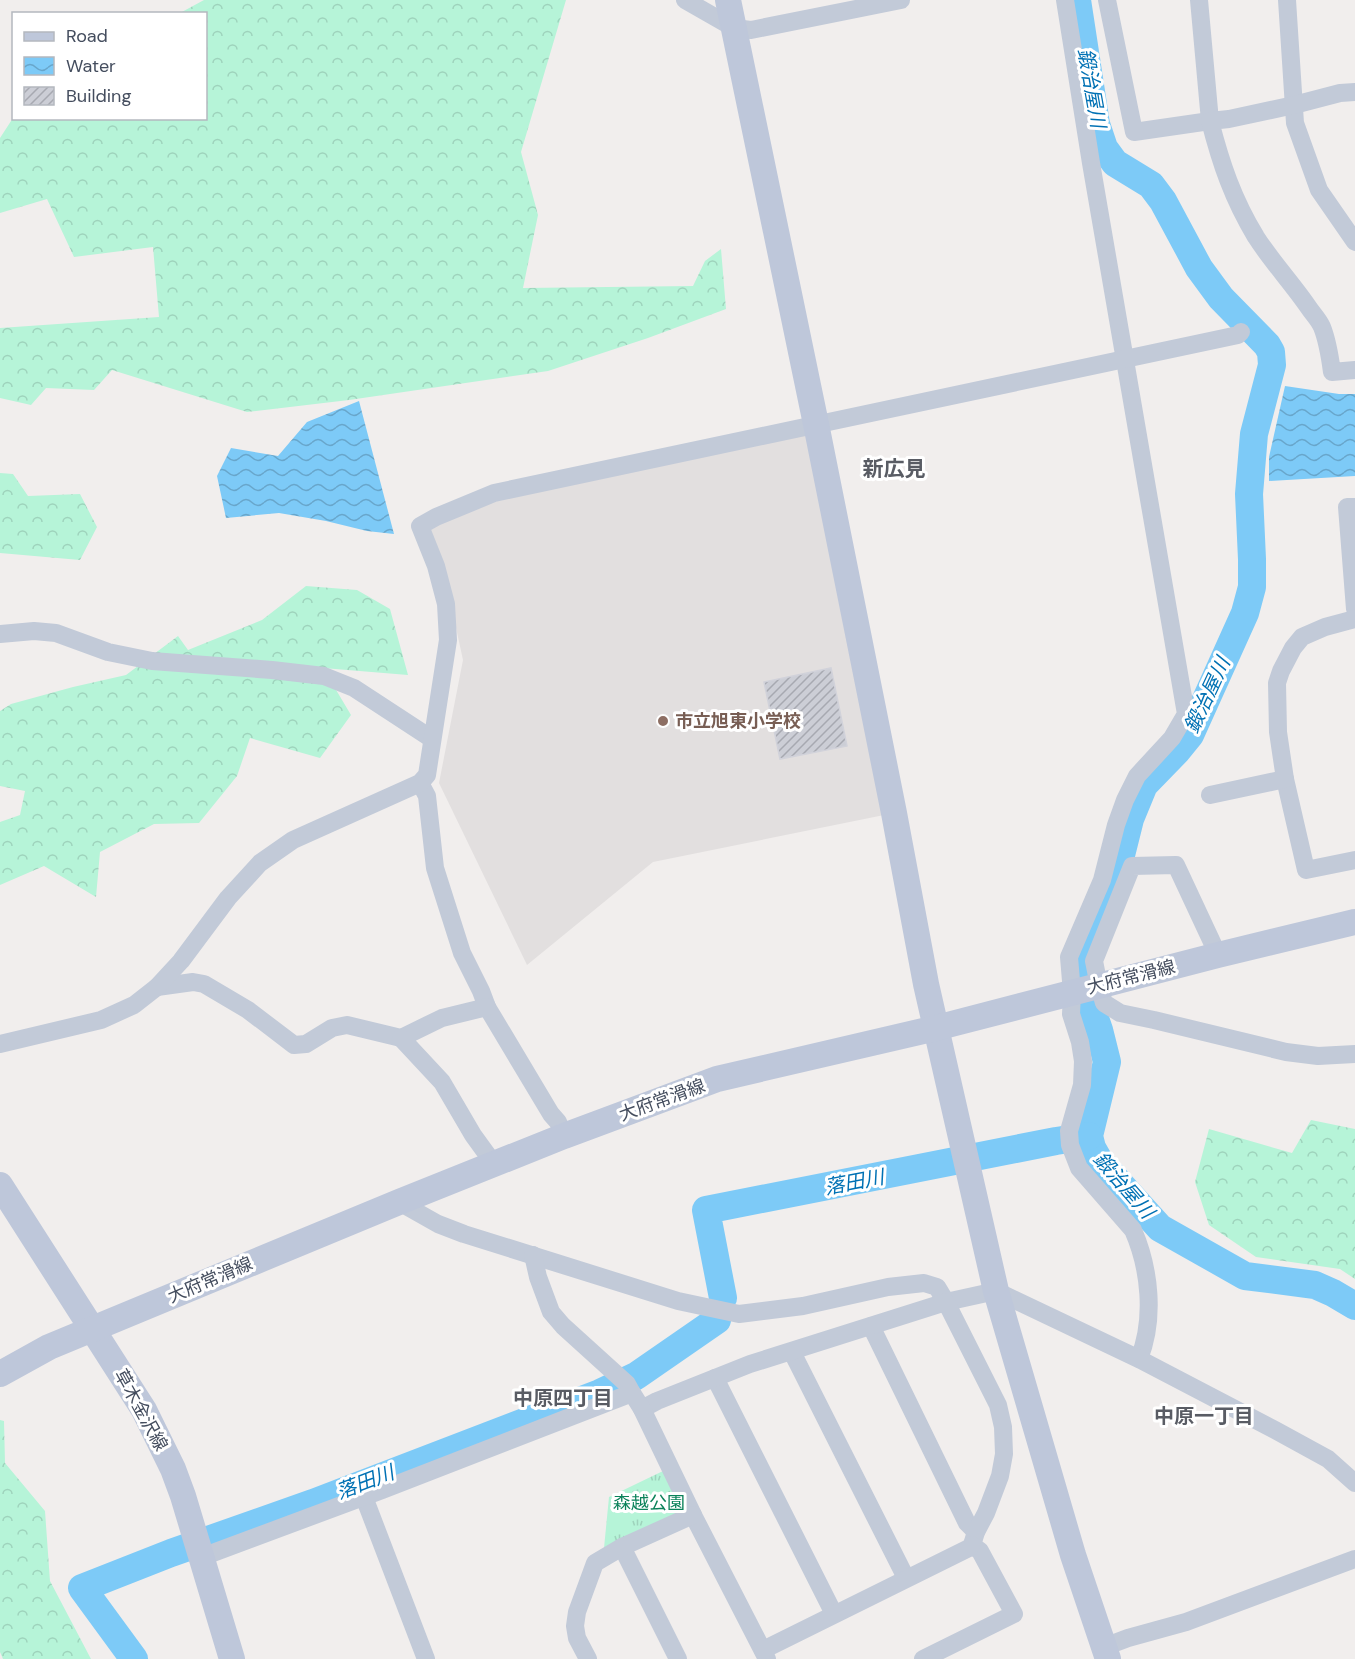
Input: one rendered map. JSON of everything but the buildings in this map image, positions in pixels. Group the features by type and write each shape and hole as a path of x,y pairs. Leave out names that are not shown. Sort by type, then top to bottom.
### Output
{"main road":[{"path":"728,0 816,424 936,1028 996,1291 1073,1555 1106,1653"},
{"name":"大府常滑線","path":"0,1374 49,1347 399,1202 564,1136 717,1079 936,1028 1355,922"},
{"name":"草木金沢線","path":"0,1185 144,1410 159,1440 173,1469 232,1659"}],"street":[{"path":"685,0 734,28 751,30 901,0"},
{"path":"1065,0 1186,714 1172,738 1137,777 1125,800 1102,880 1069,957 1068,965 1085,989 1120,1013 1286,1052 1318,1056 1355,1054"},
{"path":"1107,0 1134,132 1229,119 1340,93 1355,92"},
{"path":"1199,0 1210,121 1219,158 1236,201 1274,264 1321,325 1329,346 1332,372 1355,370"},
{"path":"1287,0 1295,123 1319,190 1355,242"},
{"path":"0,1044 101,1020 134,1005 157,987 181,961 228,898 260,863 293,840 420,783 427,775 448,640 446,604 436,566 420,526 494,493 1238,335 1241,332"},
{"path":"1355,507 1347,507 1355,609"},
{"path":"1355,619 1325,627 1302,638 1293,648 1277,683 1278,732 1285,779 1306,870 1355,860"},
{"path":"0,634 34,631 56,633 108,652 153,661 324,676 354,688 432,739"},
{"path":"1210,795 1285,779"},
{"path":"420,783 427,795 435,868 462,953 488,1007 551,1114 558,1122 564,1136"},
{"path":"1139,1359 1144,1345 1148,1314 1146,1269 1140,1250 1132,1230 1079,1168 1070,1145 1069,1131 1082,1085 1083,1061 1071,1014 1085,989 1132,866 1176,865 1218,955"},
{"path":"157,987 193,982 204,984 248,1010 294,1045 306,1044 332,1028 347,1025 401,1038 442,1082 473,1135 494,1164"},
{"path":"401,1038 442,1018 488,1007"},
{"path":"399,1202 438,1224 464,1234 533,1255 678,1301 739,1314 802,1306 888,1287 924,1283 937,1287 998,1405 1003,1427 1004,1454 1000,1476 969,1548 834,1614 765,1654 637,1401 627,1384 563,1326 551,1312 538,1277 533,1255"},
{"path":"202,1557 637,1401 657,1401 750,1364 946,1302 996,1291 1139,1359 1328,1459 1355,1483"},
{"path":"871,1326 980,1551 1014,1614 924,1659"},
{"path":"792,1352 906,1578"},
{"path":"715,1378 834,1614"},
{"path":"364,1497 426,1659"},
{"path":"588,1659 577,1638 575,1626 577,1612 595,1563 622,1547 693,1515"},
{"path":"622,1547 678,1659"},
{"path":"1106,1653 1128,1638 1186,1623 1355,1559"}],"shaded area":[{"name":"市立旭東小学校","path":"816,424 894,813 653,862 527,965 439,783 463,660 443,568 428,532 433,526 495,498"}],"green space":[{"path":"204,0 566,0 521,152 538,215 523,288 693,286 705,261 721,249 726,309 548,371 349,400 247,412 112,370 94,390 46,388 31,405 0,398 0,328 159,317 153,247 74,257 47,199 0,213 0,138 12,120 207,120 207,12 182,12"},
{"path":"0,473 13,474 28,496 80,494 97,527 80,560 0,553"},
{"path":"306,586 357,590 390,609 408,675 323,668 351,715 320,758 250,738 237,776 199,823 154,824 100,852 96,897 44,866 0,885 0,822 20,815 25,791 0,786 0,711 11,704 126,675 178,636 188,650 262,620"},
{"path":"1311,1120 1355,1129 1355,1279 1340,1269 1256,1257 1209,1225 1195,1182 1209,1129 1292,1153"},
{"path":"0,1420 4,1421 5,1463 45,1511 50,1581 91,1659 3,1659 0,1652"},
{"name":"森越公園","path":"663,1471 680,1502 676,1514 604,1548 609,1497"}],"water":[{"path":"1285,386 1339,394 1355,394 1355,476 1269,481 1269,457"},
{"path":"359,401 394,534 367,531 279,513 226,518 217,476 231,448 278,456 307,422"}],"waterway":[{"name":"鍛治屋川","path":"1077,0 1096,124 1104,148 1115,163 1151,185 1163,201 1199,268 1221,298 1267,345 1271,352 1272,365 1254,434 1249,494 1252,587 1245,613 1190,735 1144,785 1130,819 1117,871 1083,951 1088,998 1107,1062 1089,1136 1092,1148 1100,1162 1160,1228 1245,1276 1315,1285 1355,1306"},
{"name":"落田川","path":"723,1298 706,1210 1089,1136"},
{"name":"落田川","path":"134,1659 82,1588 171,1553 313,1503 600,1393 636,1376 717,1320"}],"place":[{"name":"市立旭東小学校","path":"663,721"}],"district":[{"name":"新広見","path":"894,469"},
{"name":"中原四丁目","path":"563,1398"},
{"name":"中原一丁目","path":"1204,1416"}]}
